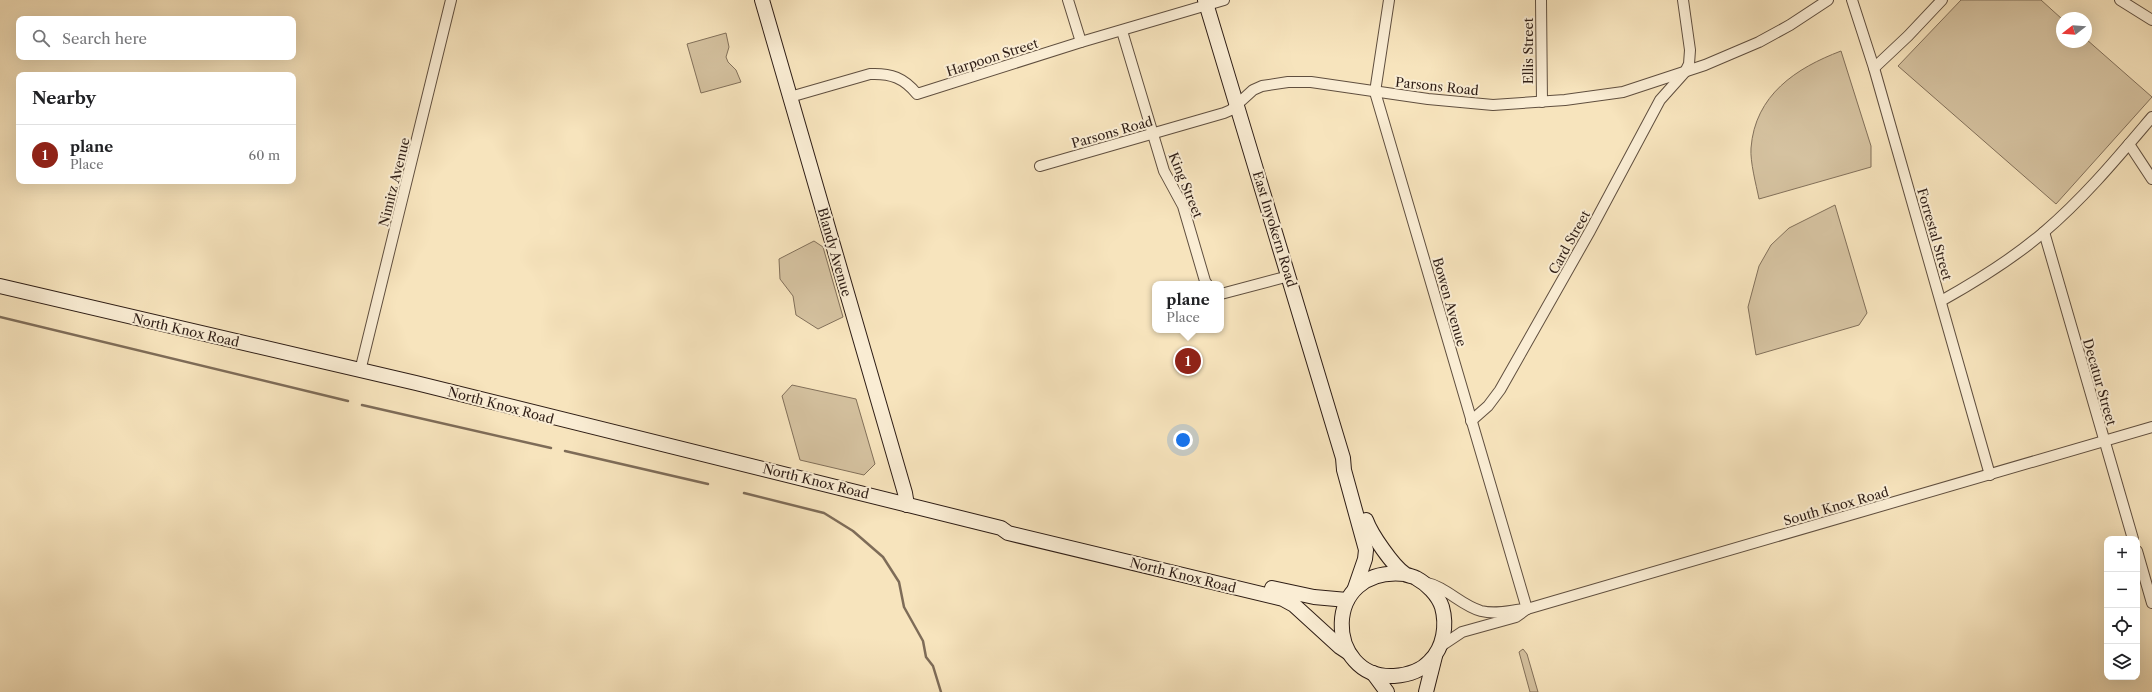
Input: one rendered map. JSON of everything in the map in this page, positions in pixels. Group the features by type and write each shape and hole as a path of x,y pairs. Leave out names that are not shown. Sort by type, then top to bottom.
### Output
{"street":[{"name":"Nimitz Avenue","path":"360,370 451,0"},
{"name":"Blandy Avenue","path":"762,0 903,485 907,505"},
{"path":"1068,0 1081,42"},
{"name":"Harpoon Street","path":"790,97 870,74 882,73 900,78 908,83 917,94 1081,42 1122,31 1206,2 1224,0"},
{"name":"Bowen Avenue","path":"1389,0 1375,92 1527,609"},
{"name":"Ellis Street","path":"1541,0 1542,102"},
{"path":"1683,0 1690,50 1689,64 1685,72"},
{"name":"Parsons Road","path":"1040,166 1224,113 1238,104 1253,90 1262,86 1288,82 1311,82 1460,103 1494,105 1542,102 1623,92 1685,72 1759,42 1790,25 1828,0"},
{"name":"Forrestal Street","path":"1852,0 1874,68 1990,475"},
{"path":"1874,68 1908,36 1942,0"},
{"path":"2120,0 2152,20"},
{"name":"East Inyokern Road","path":"1206,2 1344,458 1374,538 1405,574"},
{"name":"King Street","path":"1122,31 1164,171 1182,206 1206,281"},
{"name":"Card Street","path":"1471,421 1488,406 1500,390 1590,231 1660,100 1685,72"},
{"path":"1941,301 1965,288 2044,232 2098,181 2152,117"},
{"path":"2129,144 2152,179"},
{"name":"Decatur Street","path":"2044,232 2132,536"},
{"path":"1224,293 1289,276"},
{"name":"North Knox Road","path":"0,286 360,370 561,421 713,455 1001,528 1008,533 1283,599 1294,605 1340,647 1349,652"},
{"name":"South Knox Road","path":"1424,582 1437,585 1469,606 1480,611 1503,613 1527,609 2152,427"},
{"name":"East Inyokern Road","path":"1344,458 1344,470 1366,550 1365,559 1355,588"},
{"name":"North Knox Road","path":"1001,528 1009,526 1278,590 1314,597 1347,600"},
{"path":"2140,561 2152,603"},
{"path":"1373,673 1388,676 1404,676 1418,670 1430,661 1437,649 1444,634 1445,620 1441,605 1434,593 1424,582 1405,574 1391,572 1378,574 1355,588 1347,600 1341,618 1342,636 1349,652 1360,664 1373,673 1388,692"},
{"name":"South Knox Road","path":"1437,649 1462,632 1516,617 1527,609"},
{"path":"1426,692 1437,649"}],"shaded area":[{"path":"1961,0 2041,0 2056,14 2056,48 2092,48 2092,44 2152,97 2056,204 1898,66"},
{"path":"726,33 729,47 726,57 728,62 736,70 741,82 701,93 687,44"},
{"path":"1841,51 1871,146 1871,167 1759,199 1752,166 1751,148 1754,129 1760,113 1769,98 1794,75 1824,58"},
{"path":"1835,205 1867,313 1859,325 1756,355 1748,307 1759,266 1771,245 1789,228"},
{"path":"814,241 823,247 843,317 818,329 796,315 793,296 780,279 779,259"},
{"path":"792,385 856,399 875,464 864,475 800,460 782,396"},
{"path":"1523,649 1527,654 1538,692 1530,692 1519,652"}],"waterway":[{"path":"0,317 348,401"},
{"path":"362,405 551,448"},
{"path":"565,451 708,484"},
{"path":"744,493 824,513 853,531 883,557 899,582 904,607 923,641 926,657 933,666 941,692"}],"place":[{"name":"plane","path":"1188,361"}]}
